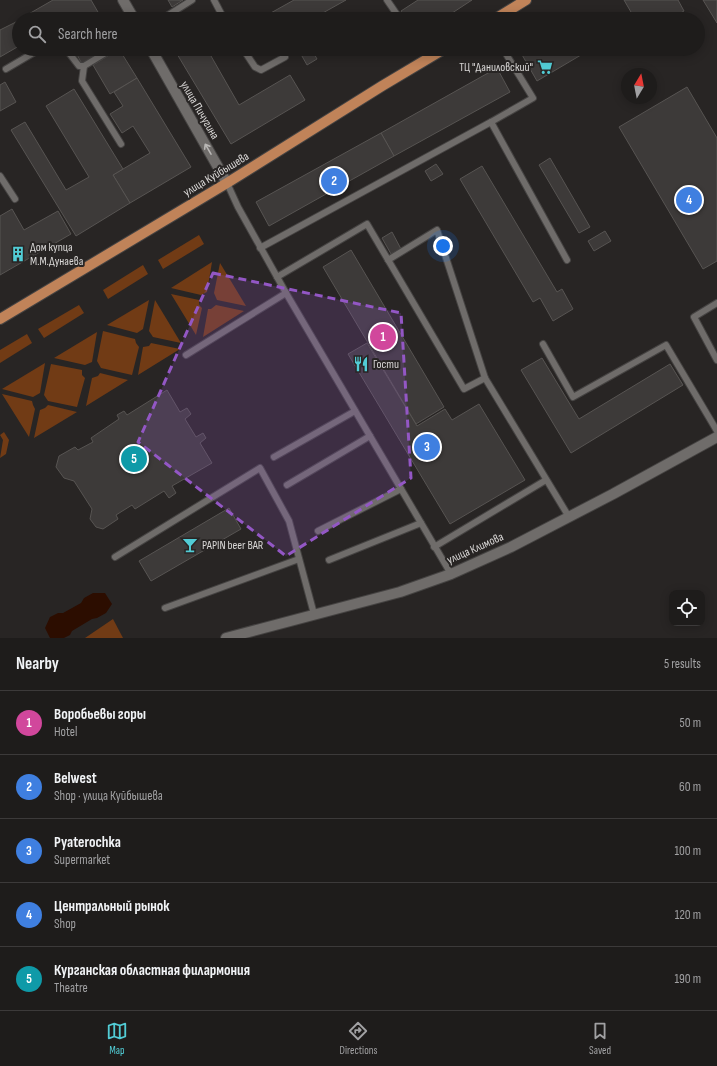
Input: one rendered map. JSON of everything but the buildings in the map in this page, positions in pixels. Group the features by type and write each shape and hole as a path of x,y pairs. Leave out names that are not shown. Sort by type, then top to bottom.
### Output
{"main road":[{"path":"506,12 526,0"},
{"name":"улица Куйбышева","path":"0,319 227,183 433,56"}],"street":[{"path":"123,0 130,12"},
{"name":"улица Пичугина","path":"155,56 227,183"},
{"name":"улица Климова","path":"226,638 400,592 451,574 510,547 569,517 717,436"}],"lane":[{"path":"173,12 192,0"},
{"path":"214,0 220,12"},
{"path":"387,0 395,12"},
{"path":"6,69 28,56"},
{"path":"72,56 80,66 84,66 100,56"},
{"path":"248,56 255,67 261,70 285,57"},
{"path":"260,248 533,98 507,56"},
{"path":"84,66 82,81 121,144"},
{"path":"491,122 567,260"},
{"path":"0,176 15,199"},
{"path":"227,183 260,248 451,574"},
{"path":"277,277 367,224 464,389 485,378"},
{"path":"388,260 437,230 485,378 569,517"},
{"path":"186,355 286,293"},
{"path":"717,304 694,317 717,360"},
{"path":"543,344 573,398 666,345 717,431"},
{"path":"274,457 355,410"},
{"path":"287,485 370,436"},
{"path":"115,557 260,468 289,521 314,614"},
{"path":"434,547 546,480"},
{"path":"318,531 401,489"},
{"path":"329,560 420,523"},
{"path":"165,608 299,558"}],"highlighted area":[{"path":"213,273 401,313 411,478 286,556 138,442"}],"shaded area":[{"path":"199,235 204,244 163,269 158,260"},
{"path":"212,262 207,292 201,295 171,288"},
{"path":"220,263 246,306 217,300 214,293"},
{"path":"143,265 148,274 108,299 103,290"},
{"path":"171,294 199,300 199,305 202,308 196,335"},
{"path":"149,300 143,329 137,333 107,325"},
{"path":"155,300 181,343 153,337 149,331"},
{"path":"79,305 84,313 44,338 38,329"},
{"path":"216,305 244,311 203,337 208,309 211,309"},
{"path":"103,331 135,339 139,347 132,375 101,368 97,361"},
{"path":"97,332 92,362 85,365 54,358"},
{"path":"27,334 32,343 0,363 0,350"},
{"path":"151,343 180,349 138,375 143,347 149,346"},
{"path":"45,363 40,393 33,397 2,389"},
{"path":"51,364 82,370 82,375 85,378 77,407 48,401 44,395"},
{"path":"100,373 128,380 86,406 92,378 98,376"},
{"path":"2,394 32,401 35,409 29,437"},
{"path":"48,405 77,412 34,438 40,410"},
{"path":"4,432 9,440 6,454 0,458 3,440 0,435"},
{"path":"93,593 105,593 112,604 106,613 92,619 72,631 70,635 64,638 50,638 45,628 50,617 58,613 63,613 81,603 84,598"},
{"path":"113,619 123,638 85,638"}],"place":[{"name":"ТЦ \"Даниловский\"","path":"545,67"},
{"name":"Belwest","path":"334,181"},
{"name":"Центральный рынок","path":"689,200"},
{"name":"Дом купца М.М.Дунаева","path":"18,254"},
{"name":"Воробьевы горы","path":"383,337"},
{"name":"Гости","path":"361,364"},
{"name":"Pyaterochka","path":"427,447"},
{"name":"Курганская областная филармония","path":"134,459"},
{"name":"PAPIN beer BAR","path":"190,545"}]}
